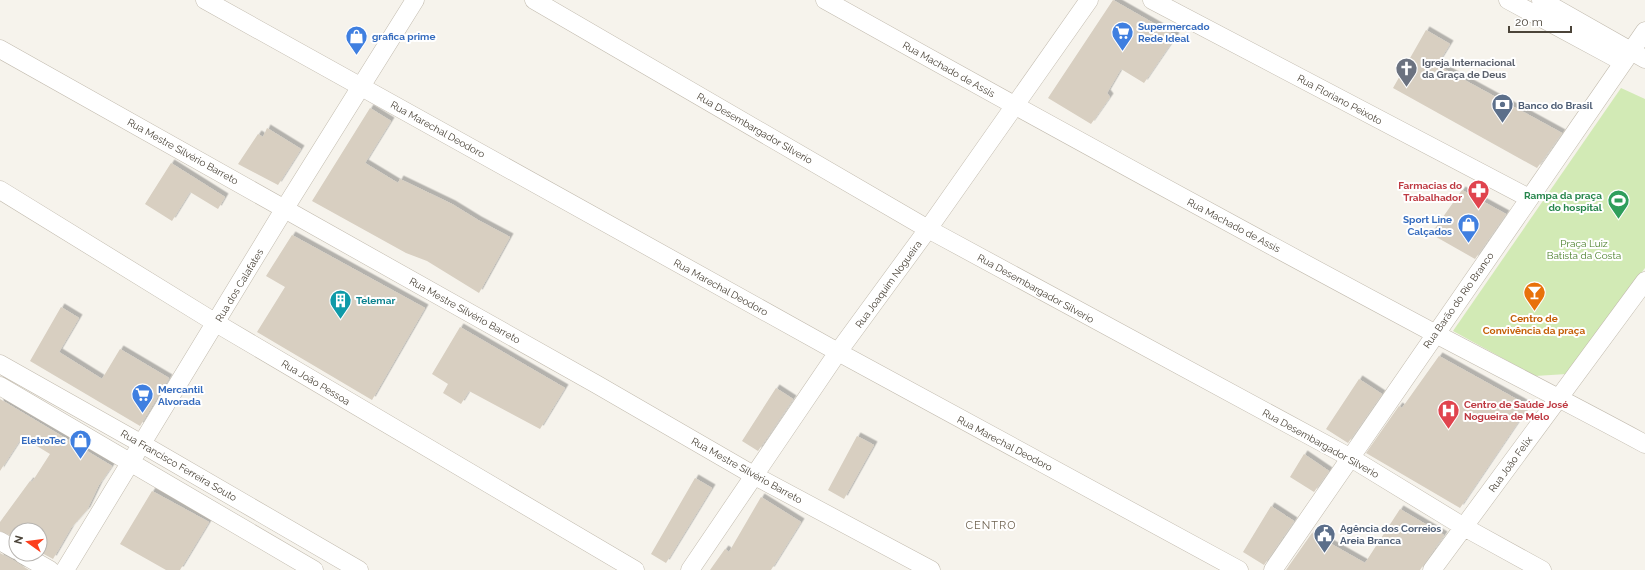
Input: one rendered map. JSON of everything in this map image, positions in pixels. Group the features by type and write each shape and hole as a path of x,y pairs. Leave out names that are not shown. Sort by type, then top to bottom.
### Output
{"street":[{"name":"Rua Marechal Deodoro","path":"205,0 838,352 1239,570"},
{"name":"Rua dos Calafates","path":"64,570 285,208 415,0"},
{"name":"Rua Desembargador Silverio","path":"534,0 928,229 1351,458 1464,527 1542,570"},
{"name":"Rua Machado de Assis","path":"825,0 1014,106 1435,334 1560,397 1645,444"},
{"name":"Rua Joaquim Nogueira","path":"690,570 838,352 928,229 1090,0"},
{"name":"Rua Floriano Peixoto","path":"1152,0 1529,198"},
{"path":"1508,0 1633,57"},
{"path":"1541,0 1633,57"},
{"name":"Rua Barão do Rio Branco","path":"1273,570 1529,198 1633,57 1645,31"},
{"name":"Rua Mestre Silvério Barreto","path":"0,49 285,208 755,476 931,570"},
{"name":"Rua João Pessoa","path":"0,190 216,323 635,570"},
{"name":"Rua João Felix","path":"1432,570 1645,281"},
{"name":"Rua Francisco Ferreira Souto","path":"314,570 1,387 6,367 142,444 347,567"},
{"path":"36,562 50,570"}],"green space":[{"name":"Praça Luiz Batista da Costa","path":"1621,88 1645,99 1645,268 1567,374 1535,376 1453,331"}],"building":[{"name":"Supermercado Rede Ideal","path":"1113,0 1176,36 1144,83 1121,69 1107,93 1110,97 1091,124 1048,98"},
{"name":"Banco do Brasil","path":"1426,30 1450,44 1437,65 1562,133 1537,168 1393,88"},
{"path":"370,108 391,121 365,163 398,183 400,179 452,204 510,237 479,293 427,261 406,253 312,201"},
{"path":"267,128 301,149 278,185 238,164 258,134 263,137"},
{"path":"171,163 225,197 218,209 190,192 172,221 145,204"},
{"name":"Sport Line Calçados","path":"1462,190 1506,214 1475,259 1431,234"},
{"name":"Telemar","path":"292,235 425,308 372,400 257,332 285,287 266,276"},
{"path":"61,307 79,318 59,352 102,379 120,349 169,378 140,426 30,361"},
{"path":"460,327 565,388 540,429 469,391 461,404 443,393 448,384 432,374"},
{"name":"Centro de Saúde José Nogueira de Melo","path":"1439,356 1529,406 1460,508 1366,453 1399,406 1402,408"},
{"path":"1359,379 1382,394 1348,443 1326,429"},
{"path":"776,388 793,399 758,451 742,441"},
{"path":"0,399 112,466 99,485 87,510 71,528 53,559 48,556 48,522 8,522 8,534 0,531 0,522 30,481 32,482 50,454 22,437 0,471"},
{"path":"857,436 874,445 844,499 828,490"},
{"path":"1304,454 1329,471 1314,492 1290,477"},
{"path":"695,478 712,488 666,563 651,554"},
{"path":"152,491 209,522 180,570 166,570 120,544"},
{"path":"761,497 801,522 771,570 710,570 725,549 729,552"},
{"path":"1271,506 1294,521 1264,565 1243,552"},
{"path":"1400,509 1444,535 1420,570 1286,570 1312,533 1365,563"},
{"path":"0,553 8,557 8,562 16,562 29,570 0,570"}],"place":[{"name":"Supermercado Rede Ideal","path":"1122,52"},
{"name":"grafica prime","path":"357,56"},
{"name":"Igreja Internacional da Graça de Deus","path":"1407,88"},
{"name":"Banco do Brasil","path":"1503,124"},
{"name":"Farmacias do Trabalhador","path":"1478,210"},
{"name":"Rampa da praça do hospital","path":"1618,220"},
{"name":"Sport Line Calçados","path":"1468,244"},
{"name":"Centro de Convivência da praça","path":"1534,312"},
{"name":"Telemar","path":"341,320"},
{"name":"Mercantil Alvorada","path":"142,414"},
{"name":"Centro de Saúde José Nogueira de Melo","path":"1449,430"},
{"name":"EletroTec","path":"81,460"},
{"name":"Agência dos Correios Areia Branca","path":"1325,554"}],"district":[{"name":"CENTRO","path":"991,525"}]}
